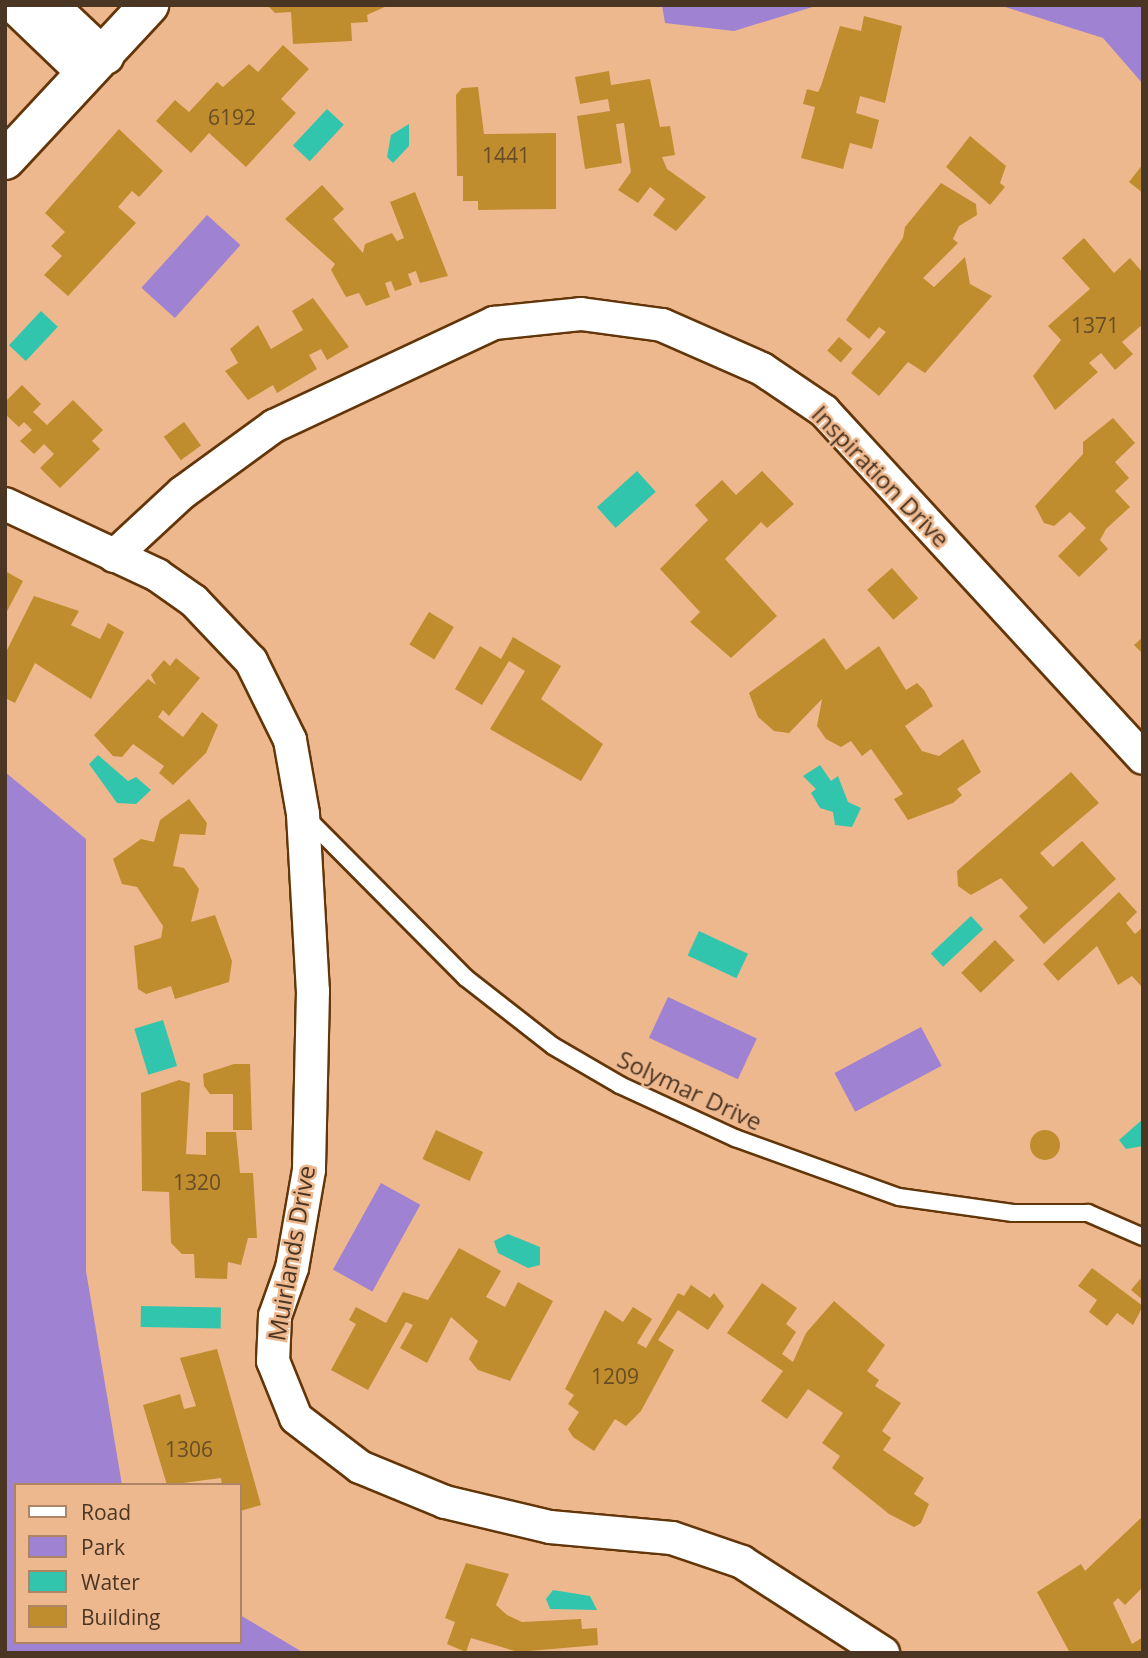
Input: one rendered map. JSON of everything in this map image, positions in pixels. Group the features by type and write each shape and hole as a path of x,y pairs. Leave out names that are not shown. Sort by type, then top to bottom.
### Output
{"street":[{"path":"12,5 97,66"},
{"path":"52,5 97,66"},
{"path":"5,160 97,66 149,5"},
{"name":"Inspiration Drive","path":"114,556 182,493 274,426 494,323 581,314 662,325 762,369 824,411 1143,758"},
{"name":"Muirlands Drive","path":"5,504 114,556 194,601 251,661 290,740 303,814 313,991 309,1170 292,1268 275,1315 273,1361 284,1402 296,1418 360,1467 445,1502 550,1527 672,1538 743,1562 883,1653"}],"lane":[{"name":"Solymar Drive","path":"303,814 466,978 553,1046 620,1085 735,1138 899,1197 1013,1213 1088,1213 1143,1237"}],"green space":[{"path":"662,5 819,5 734,31 665,23"},
{"path":"999,5 1143,5 1143,84 1103,38"},
{"path":"207,215 240,245 175,318 141,288"},
{"path":"5,772 86,839 86,1271 122,1483 14,1483 14,1644 242,1644 242,1616 304,1653 5,1653"},
{"path":"668,997 757,1038 738,1079 649,1038"},
{"path":"921,1027 942,1066 855,1112 834,1073"},
{"path":"381,1183 420,1205 372,1291 333,1270"}],"water":[{"path":"327,109 344,125 310,161 293,146"},
{"path":"409,124 409,146 393,163 387,157 391,135"},
{"path":"41,311 58,327 26,361 9,345"},
{"path":"637,471 656,492 616,528 597,507"},
{"path":"98,755 128,781 136,777 151,790 136,804 117,803 89,764"},
{"path":"820,765 831,781 838,776 848,802 861,808 852,827 835,825 833,812 820,808 811,793 816,789 803,776"},
{"path":"971,916 983,929 943,967 931,954"},
{"path":"699,931 748,954 737,978 688,955"},
{"path":"163,1020 177,1066 148,1075 134,1029"},
{"path":"1143,1119 1143,1146 1126,1149 1119,1140"},
{"path":"508,1234 540,1247 540,1265 528,1268 498,1253 494,1241"},
{"path":"141,1306 221,1307 221,1328 141,1327"},
{"path":"553,1590 590,1596 597,1610 550,1609 546,1599"}],"building":[{"path":"267,5 389,5 367,15 368,22 351,23 352,41 293,44 291,12 275,13"},
{"path":"864,16 902,26 885,103 860,96 856,113 879,120 872,149 850,143 843,169 801,158 815,107 803,104 807,89 818,92 840,26 861,31"},
{"path":"283,45 309,69 281,99 296,113 246,167 209,133 191,153 156,121 175,100 189,112 217,82 223,87 249,64 258,72"},
{"path":"609,71 611,85 650,79 660,127 670,126 675,155 662,157 667,169 706,197 676,231 653,215 665,199 650,187 638,203 618,190 631,172 624,123 616,124 622,163 585,169 577,116 610,111 608,99 580,104 575,77"},
{"path":"478,87 484,134 556,133 556,209 478,210 478,201 463,201 463,176 457,176 456,95 462,88"},
{"path":"119,129 163,171 139,197 132,191 118,207 136,223 68,296 44,275 62,256 51,246 65,232 45,213"},
{"path":"970,136 1006,166 1000,183 1005,187 990,205 946,167"},
{"path":"1143,164 1143,193 1129,182"},
{"path":"941,183 976,204 977,215 959,226 953,239 958,243 923,278 934,287 965,257 970,284 992,296 925,373 908,362 879,396 851,373 886,332 879,327 869,339 846,320 903,238 905,227"},
{"path":"322,185 344,209 333,219 363,253 365,244 392,233 397,241 404,238 390,202 415,192 448,276 420,283 416,271 408,274 412,285 395,291 391,281 385,283 390,297 366,306 359,293 346,297 331,270 335,264 285,219"},
{"path":"1084,238 1114,273 1130,258 1143,273 1143,324 1122,342 1133,354 1115,370 1101,353 1089,363 1098,372 1055,410 1033,376 1061,340 1048,326 1090,289 1062,258"},
{"path":"313,298 349,347 327,360 321,349 309,355 317,369 277,393 273,385 248,400 225,371 238,363 230,349 258,325 271,349 303,330 292,311"},
{"path":"839,337 853,349 841,362 827,351"},
{"path":"22,385 41,404 33,412 47,425 73,400 103,430 92,441 100,449 60,488 40,468 54,454 44,444 34,454 20,441 32,430 24,422 19,427 5,414 5,402"},
{"path":"1113,418 1135,443 1115,462 1129,478 1115,491 1130,507 1106,529 1100,540 1108,549 1079,577 1058,556 1086,528 1070,512 1054,526 1044,523 1035,506 1083,454 1083,442"},
{"path":"184,422 201,445 181,460 164,437"},
{"path":"762,471 794,504 767,528 761,522 725,559 777,616 731,658 690,622 700,612 660,569 708,520 695,505 722,480 736,495"},
{"path":"892,568 918,598 893,620 867,590"},
{"path":"5,571 23,581 5,615"},
{"path":"34,596 79,611 71,625 100,639 108,623 124,632 91,699 35,663 15,703 5,698 5,654"},
{"path":"429,612 454,627 434,660 409,645"},
{"path":"513,637 561,666 541,699 603,744 581,781 490,729 525,671 509,661 482,705 455,689 480,646 501,659"},
{"path":"1143,637 1143,654 1134,645"},
{"path":"824,638 846,670 879,646 906,690 917,683 924,690 933,706 905,726 922,751 939,756 963,739 981,772 957,789 962,795 953,803 908,820 894,799 903,794 871,749 862,756 851,741 841,747 826,739 817,726 822,699 789,733 774,731 758,717 749,693"},
{"path":"176,658 200,678 169,716 163,710 158,717 183,737 202,712 218,725 206,753 173,785 159,773 164,766 133,744 122,757 113,756 94,735 148,679 156,685 151,675 164,660 170,666"},
{"path":"1071,772 1099,803 1040,853 1053,867 1082,841 1116,879 1044,944 1019,916 1028,908 1001,878 971,895 958,886 957,871"},
{"path":"189,799 207,823 205,835 180,834 173,866 184,868 199,889 191,922 215,915 232,961 229,982 175,999 171,986 146,994 138,989 134,946 161,938 163,926 137,887 122,884 113,859 141,839 154,842 160,820"},
{"path":"1119,892 1137,912 1126,923 1135,934 1143,927 1143,988 1132,976 1118,985 1097,946 1058,981 1043,964"},
{"path":"995,940 1014,960 981,993 961,973"},
{"path":"234,1064 250,1064 252,1130 233,1130 233,1094 210,1094 204,1086 203,1074"},
{"path":"179,1080 190,1083 186,1154 206,1155 206,1132 236,1132 240,1173 253,1173 257,1238 248,1238 241,1265 228,1262 227,1279 195,1278 194,1254 182,1254 171,1243 169,1192 142,1191 141,1093"},
{"path":"436,1130 483,1152 470,1181 422,1159"},
{"path":"1045,1130 1056,1134 1060,1145 1056,1156 1045,1160 1034,1156 1030,1145 1034,1134"},
{"path":"459,1248 501,1271 486,1297 505,1307 518,1282 553,1301 510,1381 478,1370 469,1359 478,1341 451,1317 427,1363 400,1348 413,1325 406,1322 368,1390 331,1370 356,1324 349,1320 356,1307 386,1323 403,1292 428,1300"},
{"path":"1092,1268 1143,1306 1133,1325 1117,1313 1107,1326 1089,1312 1097,1300 1078,1286"},
{"path":"1140,1279 1143,1282 1143,1300 1131,1290"},
{"path":"762,1283 797,1308 786,1324 796,1332 782,1354 793,1362 806,1333 834,1301 885,1345 867,1371 879,1380 875,1386 901,1403 882,1431 891,1438 883,1450 924,1478 914,1494 929,1504 921,1523 914,1527 889,1514 832,1468 840,1456 822,1443 843,1413 808,1389 787,1419 761,1401 783,1371 727,1333"},
{"path":"691,1285 710,1298 714,1293 724,1306 708,1330 678,1310 658,1340 674,1350 641,1411 626,1426 615,1419 594,1451 573,1437 568,1429 579,1412 568,1404 574,1395 565,1389 605,1310 623,1322 633,1307 652,1319 637,1343 646,1348 678,1293 684,1296"},
{"path":"217,1349 261,1505 242,1510 242,1483 222,1483 221,1478 166,1483 143,1405 180,1394 184,1409 196,1406 180,1358"},
{"path":"1143,1516 1143,1587 1125,1605 1118,1598 1113,1603 1132,1644 1143,1637 1143,1653 1070,1653 1037,1592 1081,1564 1085,1571"},
{"path":"466,1563 509,1574 496,1605 507,1615 522,1622 581,1619 582,1629 597,1628 598,1645 518,1652 471,1638 466,1652 447,1644 455,1622 445,1618"}]}
